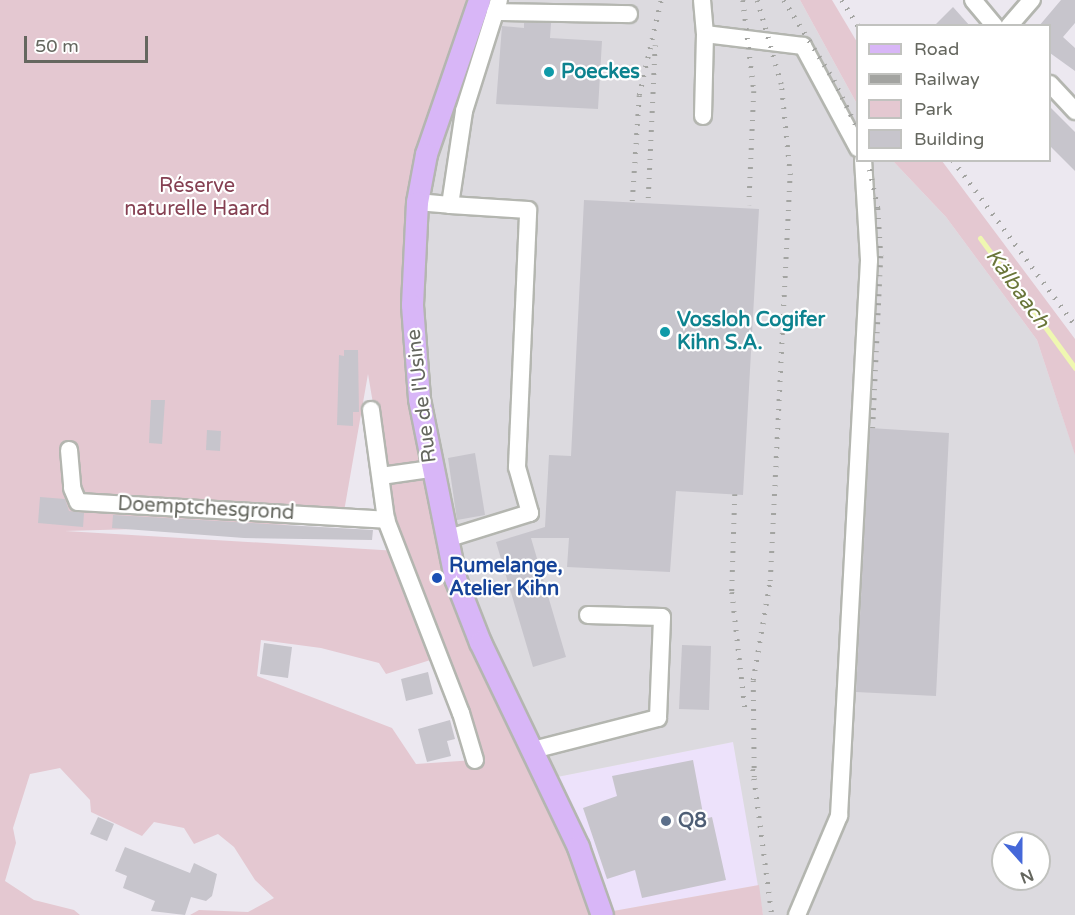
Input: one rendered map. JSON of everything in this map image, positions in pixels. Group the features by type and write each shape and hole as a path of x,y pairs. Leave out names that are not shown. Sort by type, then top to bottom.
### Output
{"main road":[{"name":"Rue de l'Usine","path":"491,4 426,154 417,202 412,305 419,399 430,469 455,578 480,642 578,848 602,915"}],"street":[{"path":"702,0 705,34 703,116"},
{"path":"973,0 993,24"},
{"path":"1011,24 1032,0"},
{"path":"450,204 464,111 491,4 629,14"},
{"path":"705,34 802,46 856,144"},
{"path":"1051,85 1075,111"},
{"path":"797,915 839,816 869,260 863,162"},
{"path":"417,202 528,210 517,467 530,513 446,539"},
{"path":"371,410 386,520 461,713 475,760"},
{"name":"Doemptchesgrond","path":"69,450 72,488 78,502 386,520"},
{"path":"381,476 430,469"},
{"path":"533,750 658,718 662,617 588,615"}],"shaded area":[{"path":"479,0 800,0 856,102 856,162 894,162 946,217 1037,340 1075,454 1075,915 763,915 733,742 547,779 480,642 430,469 417,202"},
{"path":"733,742 759,885 602,913 547,779"}],"green space":[{"name":"Réserve naturelle Haard","path":"0,0 479,0 426,154 412,305 455,578 602,913 759,885 763,915 190,915 199,910 248,912 274,898 255,880 234,847 218,834 194,844 184,828 154,822 142,836 91,812 90,800 60,768 30,774 13,828 16,843 5,881 34,900 74,910 80,915 0,915","holes":["368,374 398,551 65,531 342,523","261,640 321,648 379,663 386,674 440,657 475,760 416,764 392,728 257,676"]},
{"path":"800,0 832,0 856,40 856,102"},
{"path":"894,162 943,162 1075,339 1075,455 1037,340 946,217"}],"building":[{"path":"1061,0 1075,0 1075,23 1063,37 1075,48 1075,71 1051,54 1051,24 1041,24"},
{"path":"953,7 968,24 936,24"},
{"name":"Poeckes","path":"524,23 551,23 550,38 602,41 598,109 496,104 502,26 524,28"},
{"path":"1051,108 1075,132 1075,171 1051,147"},
{"name":"Vossloh Cogifer Kihn S.A.","path":"584,200 759,209 743,495 676,491 670,572 567,567 569,538 531,538 566,657 533,667 496,542 545,527 549,455 571,456"},
{"path":"344,350 358,350 359,412 353,412 353,426 337,425 339,355 344,356"},
{"path":"151,400 165,400 162,444 149,443"},
{"path":"870,428 949,433 936,696 856,692"},
{"path":"207,430 221,431 220,451 206,450"},
{"path":"475,453 485,515 457,520 448,458"},
{"path":"40,497 65,499 69,511 84,513 83,527 38,523"},
{"path":"113,515 373,530 372,540 244,538 112,528"},
{"path":"264,643 292,647 288,678 260,674"},
{"path":"682,645 711,646 709,710 679,709"},
{"path":"428,672 433,694 406,701 401,679"},
{"path":"450,720 455,739 447,741 451,756 427,762 418,729"},
{"path":"693,760 704,819 712,817 726,880 642,898 635,870 607,879 583,808 617,796 612,776"},
{"path":"98,817 114,824 107,841 90,834"},
{"path":"125,847 190,873 194,863 217,874 212,896 206,901 191,897 185,915 151,911 155,901 123,888 127,876 115,871"}],"waterway":[{"name":"Kälbaach","path":"980,238 1075,368"}],"railway":[{"path":"632,201 639,95 661,0"},
{"path":"743,0 754,91 749,205"},
{"path":"754,777 753,680 770,581 790,175 781,84 757,0"},
{"path":"784,0 834,80 856,125"},
{"path":"842,0 857,24"},
{"path":"648,198 655,45"},
{"path":"868,162 878,208 881,256 873,428"},
{"path":"954,162 1075,325"},
{"path":"735,494 732,592 745,707"},
{"path":"753,769 772,915"}],"place":[{"name":"Poeckes","path":"549,72"},
{"name":"Vossloh Cogifer Kihn S.A.","path":"665,332"},
{"name":"Rumelange, Atelier Kihn","path":"437,578"},
{"name":"Q8","path":"666,821"}]}
